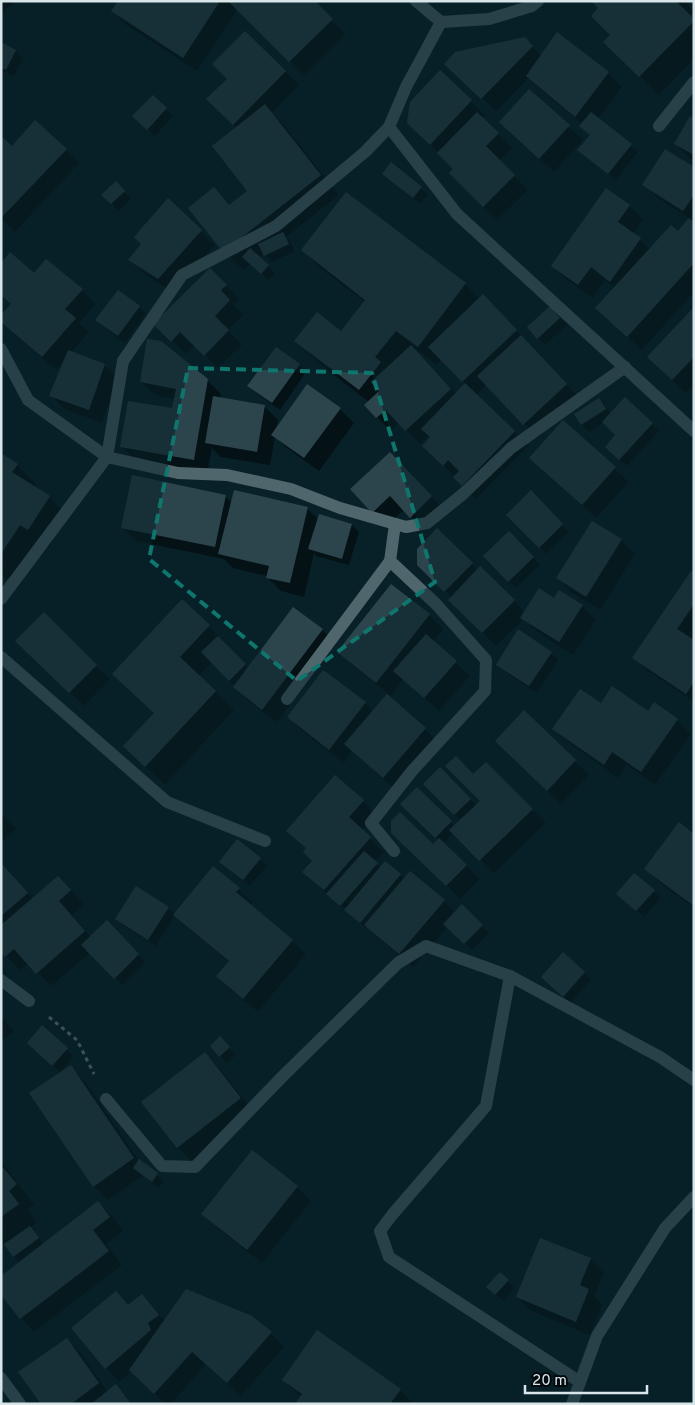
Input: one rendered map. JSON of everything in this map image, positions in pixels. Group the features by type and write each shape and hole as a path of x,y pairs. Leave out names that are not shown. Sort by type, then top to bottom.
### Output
{"street":[{"path":"416,1 441,22 489,19 532,6 538,1"},
{"path":"1,599 107,457 123,361 182,275 276,226 365,152 389,127 406,86 441,22"},
{"path":"659,126 694,82"},
{"path":"389,127 457,214 694,430"},
{"path":"1,349 28,400 107,457 178,473 228,475 282,487 340,508 406,527 427,523 463,494 511,448 625,367"},
{"path":"286,699 390,561 396,524"},
{"path":"390,561 436,604 486,660 485,691 412,771 371,823 394,850"},
{"path":"1,657 167,802 265,841"},
{"path":"106,1099 162,1166 195,1167 282,1076 398,963 426,946 510,976 660,1058 694,1080"},
{"path":"510,976 486,1106 380,1231 389,1257 580,1382"},
{"path":"1,980 29,1001"},
{"path":"572,1404 597,1336 666,1228 694,1197"},
{"path":"1,1378 20,1404"}],"path":[{"path":"29,1001 77,1040 106,1099"}],"highlighted area":[{"path":"188,368 372,373 435,582 297,681 149,559"}],"building":[{"path":"118,1 220,1 183,58 111,11"},
{"path":"231,1 315,1 333,19 289,62 230,3"},
{"path":"591,1 676,1 694,21 639,77 603,42 610,35 591,16 598,8"},
{"path":"245,31 286,71 233,125 206,99 227,79 212,64"},
{"path":"557,32 609,72 575,117 526,76"},
{"path":"525,37 533,46 481,99 444,64 455,52"},
{"path":"3,43 16,50 6,70 1,68 1,46"},
{"path":"440,70 472,100 430,145 407,123 410,102"},
{"path":"529,89 570,125 539,159 499,122"},
{"path":"153,95 167,108 147,130 132,116"},
{"path":"265,104 321,175 223,252 188,208 214,187 229,205 247,191 212,146"},
{"path":"477,112 499,133 486,146 515,175 483,207 449,173 453,169 437,153"},
{"path":"591,112 632,144 608,174 577,150 590,135 579,126"},
{"path":"690,116 694,118 694,155 674,144"},
{"path":"35,120 67,149 1,218 1,136 12,146"},
{"path":"665,149 694,167 694,195 683,211 642,185"},
{"path":"391,162 422,187 413,198 382,174"},
{"path":"116,181 125,191 111,204 101,195"},
{"path":"606,188 630,205 618,222 641,238 610,282 591,267 578,285 551,266"},
{"path":"346,192 466,283 418,347 396,331 375,357 381,362 359,390 294,341 317,312 341,331 365,300 301,250"},
{"path":"168,198 202,230 158,279 128,260 141,244 134,237"},
{"path":"689,218 694,222 694,263 627,337 595,308 671,225 678,231"},
{"path":"283,232 289,244 264,256 258,244"},
{"path":"250,248 269,265 261,274 242,257"},
{"path":"10,252 34,273 46,259 83,289 65,309 76,318 42,357 1,322 1,315 11,304 1,295 1,263"},
{"path":"210,268 227,285 221,290 230,300 215,316 229,330 204,356 180,332 171,342 153,324"},
{"path":"118,290 140,306 118,336 95,320"},
{"path":"483,294 517,330 462,382 428,347"},
{"path":"550,306 560,318 537,339 527,327"},
{"path":"694,307 694,357 672,380 647,357"},
{"path":"521,335 567,384 523,425 477,376"},
{"path":"147,339 161,341 208,379 194,460 120,447 128,401 172,408 176,389 140,382"},
{"path":"411,345 451,389 405,431 386,410 376,418 364,405 379,391 371,382"},
{"path":"276,347 300,364 272,403 247,386"},
{"path":"68,350 105,364 89,410 49,396"},
{"path":"465,383 515,431 462,486 453,477 459,471 448,460 443,466 422,446 430,437 421,429"},
{"path":"307,384 341,408 304,458 271,435"},
{"path":"213,396 265,405 257,452 205,443"},
{"path":"625,397 653,423 619,460 605,447 615,435 602,422"},
{"path":"599,398 606,409 581,425 574,414"},
{"path":"563,420 616,467 582,505 529,458"},
{"path":"390,452 432,496 410,518 390,496 372,513 350,489"},
{"path":"1,453 18,464 12,472 50,496 28,530 20,525 1,554"},
{"path":"132,475 226,495 215,547 121,528"},
{"path":"234,490 308,507 290,583 266,578 269,566 218,554"},
{"path":"531,490 563,524 539,548 506,515"},
{"path":"319,514 352,524 342,559 308,549"},
{"path":"592,521 622,539 586,597 556,578"},
{"path":"437,528 473,563 444,592 417,565 417,549"},
{"path":"509,531 534,557 508,582 483,556"},
{"path":"480,566 515,600 482,633 448,600"},
{"path":"691,571 694,573 694,604 677,629 694,640 694,682 686,694 632,658"},
{"path":"391,584 430,614 376,683 337,652"},
{"path":"539,588 554,598 559,590 583,605 559,642 520,618"},
{"path":"182,599 210,625 180,657 216,691 145,767 123,746 154,713 112,674"},
{"path":"293,607 323,629 262,710 233,687"},
{"path":"44,612 97,665 69,693 15,641"},
{"path":"518,629 552,652 529,686 496,665"},
{"path":"426,634 457,661 424,698 393,671"},
{"path":"218,636 246,664 229,681 201,652"},
{"path":"323,670 366,702 329,750 287,717"},
{"path":"612,686 648,711 654,702 678,719 641,772 612,752 604,765 552,729 580,689 601,703"},
{"path":"387,694 426,728 383,778 344,744"},
{"path":"524,710 576,760 547,791 495,741"},
{"path":"456,756 473,774 486,762 533,809 479,861 449,830 480,801 445,766"},
{"path":"440,767 471,799 454,815 423,784"},
{"path":"335,775 364,800 349,817 371,837 324,890 302,872 312,861 303,852 306,848 286,831"},
{"path":"417,787 452,821 435,838 400,804"},
{"path":"400,812 433,844 439,838 467,865 446,886 391,833 391,821"},
{"path":"679,822 694,834 694,906 644,869"},
{"path":"237,839 261,858 243,880 219,862"},
{"path":"364,851 378,863 340,906 326,894"},
{"path":"385,861 401,874 360,923 344,910"},
{"path":"1,863 28,893 1,916"},
{"path":"213,866 240,888 236,892 293,940 243,999 216,976 229,961 173,915"},
{"path":"410,871 445,900 399,954 364,925"},
{"path":"634,873 655,890 636,911 616,894"},
{"path":"58,876 71,890 59,901 85,931 36,974 14,949 5,957 1,953 1,925"},
{"path":"136,886 169,907 148,940 115,919"},
{"path":"462,904 483,925 464,944 443,924"},
{"path":"107,920 139,954 114,979 81,945"},
{"path":"563,952 585,972 563,997 541,977"},
{"path":"42,1025 68,1048 52,1066 27,1043"},
{"path":"220,1036 230,1047 219,1057 210,1046"},
{"path":"205,1052 241,1098 177,1148 141,1102"},
{"path":"71,1065 134,1158 93,1187 29,1093"},
{"path":"252,1150 298,1186 247,1250 201,1214"},
{"path":"139,1159 158,1173 152,1182 133,1168"},
{"path":"1,1165 17,1184 9,1191 19,1204 1,1217"},
{"path":"98,1201 110,1217 93,1230 109,1251 20,1319 1,1295 1,1276"},
{"path":"30,1226 39,1238 13,1257 4,1244"},
{"path":"540,1238 591,1258 580,1285 589,1289 576,1322 516,1297"},
{"path":"500,1272 509,1280 495,1295 486,1287"},
{"path":"186,1289 252,1316 272,1332 227,1383 192,1352 154,1394 129,1370"},
{"path":"116,1291 128,1305 142,1294 159,1315 148,1323 151,1330 105,1369 71,1328"},
{"path":"317,1330 401,1389 390,1404 295,1404 302,1394 282,1380"},
{"path":"67,1338 99,1383 71,1404 41,1404 18,1372"},
{"path":"116,1384 131,1404 91,1404"}]}
